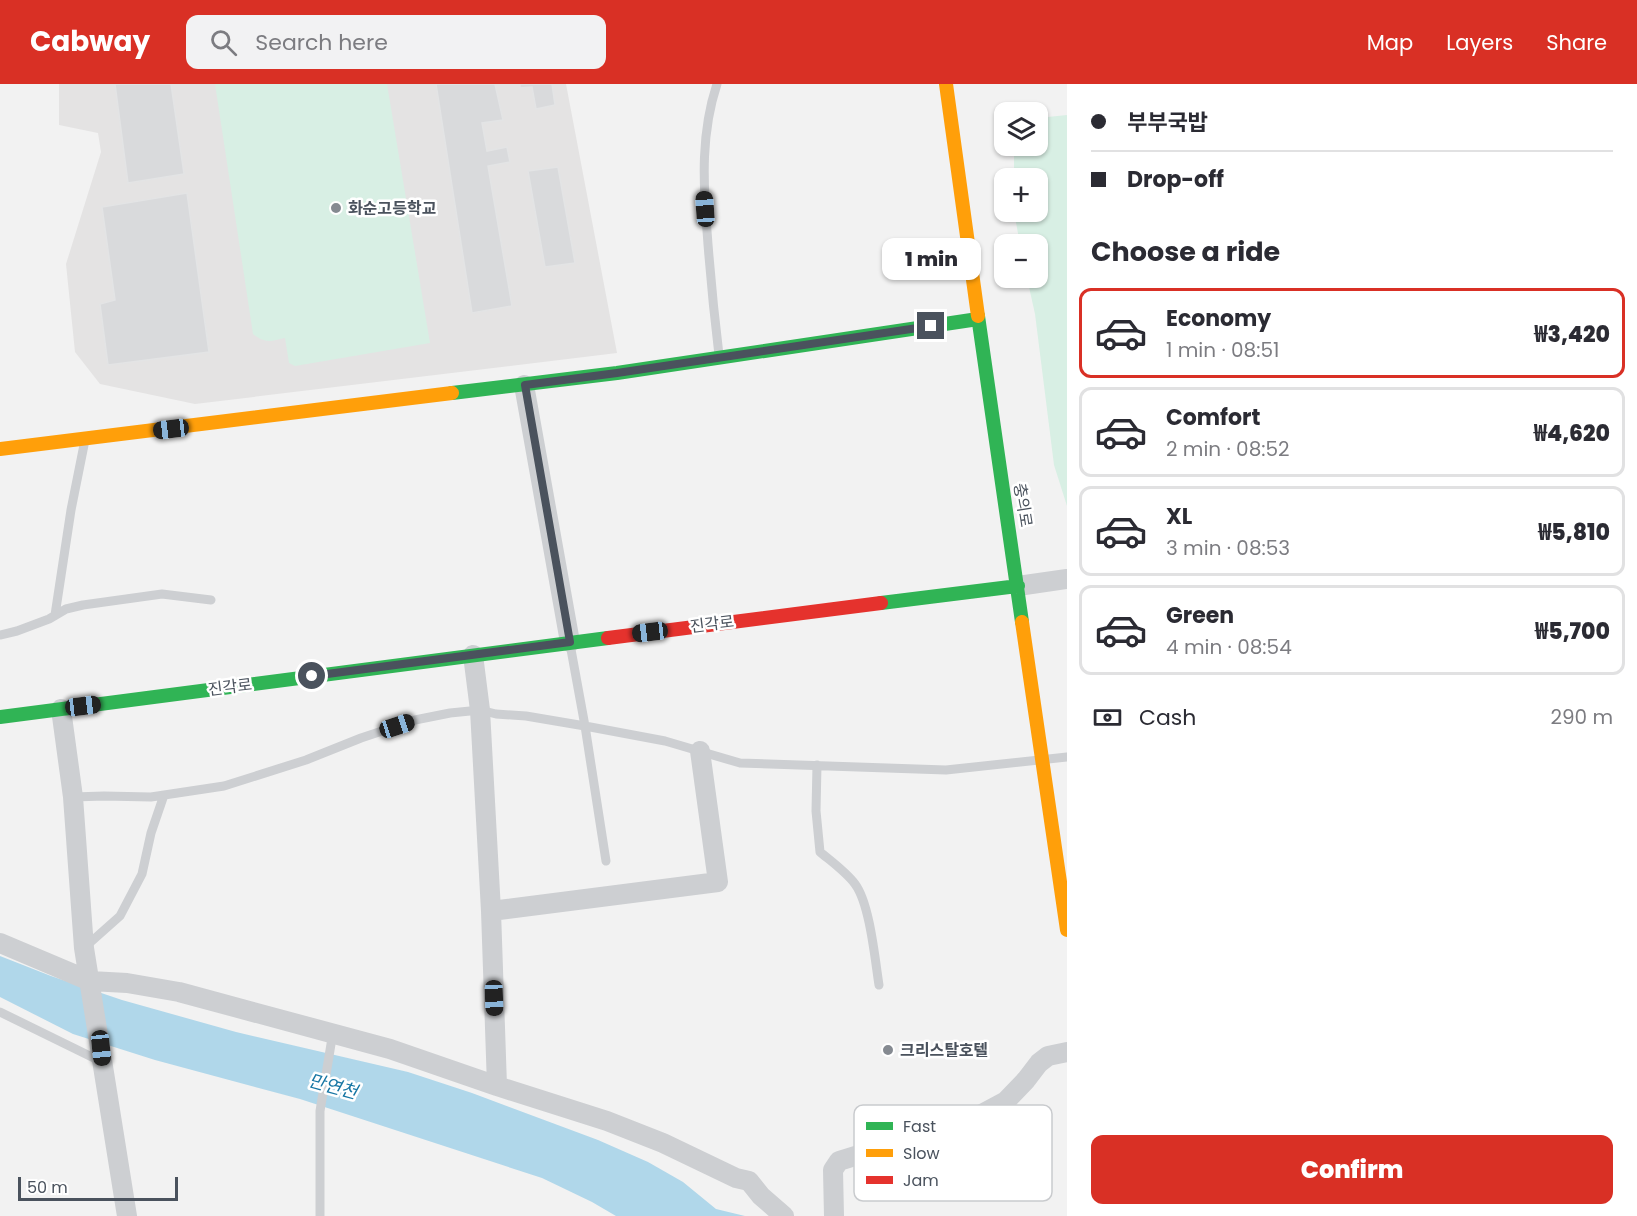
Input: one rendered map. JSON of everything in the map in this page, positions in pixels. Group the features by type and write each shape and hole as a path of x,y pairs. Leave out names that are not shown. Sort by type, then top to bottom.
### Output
{"street":[{"name":"충의로","path":"946,84 1042,759 1060,837 1067,930"},
{"path":"0,449 617,373 978,319"},
{"path":"525,385 570,642"},
{"name":"진각로","path":"0,717 1067,579"},
{"path":"473,655 480,710 491,911 497,1086"},
{"path":"60,709 73,797 84,948 127,1216"},
{"path":"491,911 718,882 700,751"},
{"path":"0,943 90,981 127,983 179,992 333,1032 390,1048 497,1086 607,1121 663,1143 736,1178 748,1181 784,1216"},
{"path":"999,1105 1006,1101 1039,1063 1048,1056 1067,1052"},
{"path":"834,1216 833,1170 839,1161 854,1156"}],"lane":[{"path":"717,84 706,126 704,191 719,358"},
{"path":"55,615 71,510 86,439"},
{"path":"0,635 17,631 66,609 83,605 162,594 211,600"},
{"path":"570,642 606,861"},
{"path":"73,797 151,797 224,786 306,760 415,720 480,710 665,741 740,763 946,770 1067,757"},
{"path":"817,765 816,811 820,852 855,884 860,893 868,919 879,985"},
{"path":"84,948 120,916 142,874 151,834 164,795"},
{"path":"0,1012 102,1055"},
{"path":"320,1216 320,1112 333,1032"}],"shaded area":[{"name":"화순고등학교","path":"59,84 566,84 617,353 195,404 100,384 75,352 66,264 101,152 98,133 59,125"}],"green space":[{"path":"215,84 387,84 430,343 295,366 289,363 285,338 272,341 253,334"},
{"path":"1067,115 1067,506 1054,465 1035,314 1029,288 1048,288 1048,234 1018,234 1016,222 1048,222 1048,168 1014,168 1014,156 1048,156 1048,117"}],"water":[{"name":"만연천","path":"0,956 122,1000 236,1032 408,1072 472,1093 598,1140 648,1162 683,1182 716,1209 745,1216 616,1216 542,1178 300,1099 155,1060 73,1034 0,997"}],"building":[{"path":"115,84 171,84 184,174 128,183"},
{"path":"436,84 495,84 503,120 482,123 487,151 507,147 510,162 488,166 512,306 472,313"},
{"path":"520,84 552,84 555,105 536,109 532,87 520,88"},
{"path":"558,167 575,263 545,267 528,171"},
{"path":"187,193 209,352 108,365 100,304 115,300 102,207"}],"traffic: fast":[{"path":"978,316 1022,622"},
{"path":"452,393 617,373 978,319"},
{"path":"881,603 1018,586"},
{"path":"0,717 608,638"}],"traffic: slow":[{"path":"946,84 978,316"},
{"path":"0,449 452,393"},
{"path":"1022,622 1067,930"}],"traffic: jam":[{"path":"608,638 881,603"}],"place":[{"name":"화순고등학교","path":"336,208"},
{"name":"크리스탈호텔","path":"888,1050"}],"route":[{"path":"312,676 570,642 525,385 931,326"}]}
